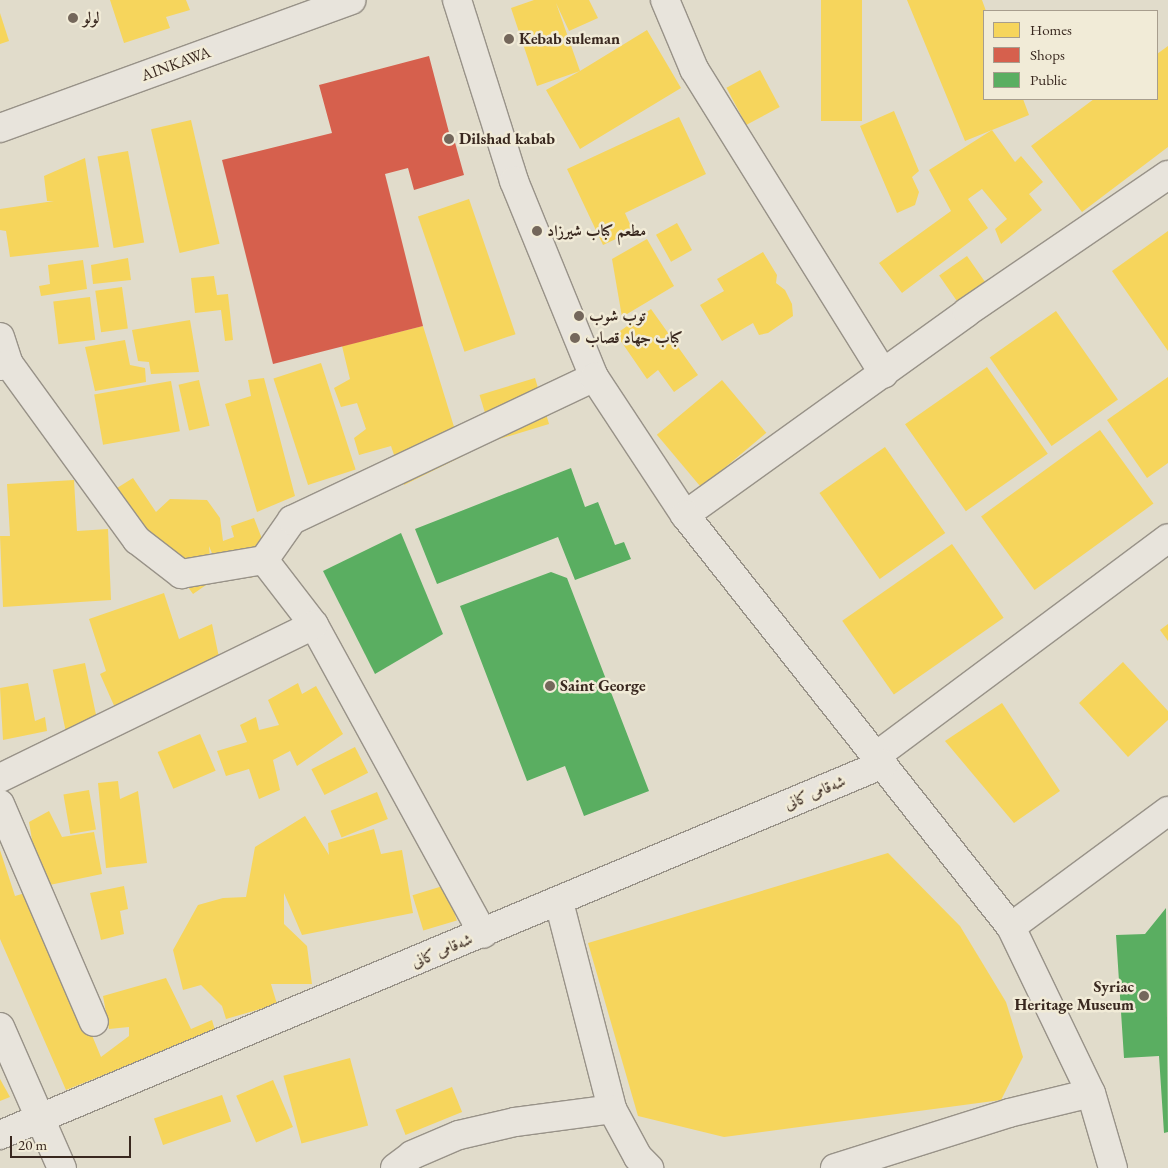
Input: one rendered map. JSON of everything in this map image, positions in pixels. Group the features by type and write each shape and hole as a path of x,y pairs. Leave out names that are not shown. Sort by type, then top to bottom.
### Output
{"street":[{"name":"AINKAWA","path":"0,128 354,0"},
{"path":"457,0 514,181 594,376 685,515 1011,928 1091,1093 1113,1168"},
{"path":"665,0 694,69 884,374"},
{"path":"685,515 884,374 967,312 1168,176"},
{"path":"0,337 4,365 137,540 181,574 264,560 292,520 594,376"},
{"name":"شەقامی کانی","path":"0,1135 483,934 880,760 1168,538"},
{"path":"264,560 314,625 483,934"},
{"path":"0,778 314,625"},
{"path":"0,804 94,1022"},
{"path":"1011,928 1168,811"},
{"path":"558,902 612,1109 638,1157 649,1168"},
{"path":"0,1027 62,1168"},
{"path":"835,1168 1009,1113 1091,1093"},
{"path":"394,1168 412,1155 459,1135 515,1122 612,1109"}],"building: Homes":[{"path":"110,0 186,0 190,10 166,17 170,28 124,43"},
{"path":"534,0 589,0 598,18 569,31 556,3 580,71 537,86 511,8"},
{"path":"821,0 862,0 862,121 821,121"},
{"path":"907,0 982,0 986,10 983,10 983,100 1023,100 1029,115 965,141"},
{"path":"0,13 9,41 0,44"},
{"path":"647,30 681,88 580,149 546,90"},
{"path":"1168,46 1168,147 1082,212 1031,146 1093,100 1158,100 1158,53"},
{"path":"760,70 780,107 746,125 726,88"},
{"path":"894,111 919,171 912,177 919,192 915,205 897,213 860,126"},
{"path":"679,117 706,174 625,213 633,231 603,245 567,169"},
{"path":"191,120 220,244 180,253 151,129"},
{"path":"992,130 1015,162 1021,156 1043,182 1029,194 1042,210 1001,244 995,229 1007,219 982,189 968,199 988,228 902,293 879,263 951,211 929,170"},
{"path":"128,151 144,243 114,248 97,156"},
{"path":"85,158 99,247 10,257 6,231 0,230 0,209 54,201 47,201 44,176"},
{"path":"469,199 516,334 464,352 418,217"},
{"path":"677,223 692,250 671,262 656,235"},
{"path":"1168,231 1168,351 1112,271"},
{"path":"647,239 674,286 622,317 612,259"},
{"path":"763,252 777,275 776,283 785,290 792,304 793,316 768,333 759,335 753,323 722,341 700,305 724,291 717,279"},
{"path":"967,256 989,287 961,307 939,276"},
{"path":"128,258 131,280 93,284 91,265"},
{"path":"83,260 87,289 41,296 39,286 50,284 48,265"},
{"path":"214,276 217,295 228,294 233,340 225,341 221,310 195,313 191,278"},
{"path":"122,287 128,329 101,332 95,291"},
{"path":"90,297 95,340 59,344 53,302"},
{"path":"651,309 698,375 674,392 658,370 647,379 616,334"},
{"path":"1056,311 1118,399 1052,446 990,357"},
{"path":"190,320 199,372 151,374 149,362 138,361 132,330"},
{"path":"423,326 463,456 404,485 391,446 359,455 354,438 366,429 357,403 341,407 334,388 350,379 342,346"},
{"path":"125,340 130,365 145,368 146,382 95,391 85,347"},
{"path":"321,363 356,470 308,485 273,378"},
{"path":"987,367 1048,454 966,511 905,424"},
{"path":"1168,377 1168,463 1147,478 1107,420"},
{"path":"264,378 295,496 257,512 225,404 251,396 248,380"},
{"path":"535,378 549,424 494,441 480,395"},
{"path":"199,380 210,426 189,431 179,385"},
{"path":"722,380 766,433 701,487 657,435"},
{"path":"171,381 180,431 103,445 94,395"},
{"path":"1100,430 1153,504 1035,590 981,516"},
{"path":"885,447 945,533 880,579 819,493"},
{"path":"133,478 156,512 170,499 207,500 220,518 223,541 234,537 231,526 254,518 274,570 250,578 247,568 222,578 209,546 212,581 193,594 117,488"},
{"path":"74,480 77,531 108,529 111,600 3,607 0,536 10,536 7,484"},
{"path":"952,544 1004,618 894,695 842,621"},
{"path":"164,593 179,639 212,624 220,662 116,710 100,674 106,671 89,619"},
{"path":"1168,624 1168,641 1160,630"},
{"path":"1123,662 1168,711 1168,720 1128,757 1079,703"},
{"path":"85,663 99,728 66,734 53,670"},
{"path":"28,683 35,721 45,717 47,731 3,740 0,688"},
{"path":"298,683 302,694 316,686 343,734 297,766 290,751 273,760 280,790 259,799 249,769 226,776 217,751 247,742 240,725 256,717 259,730 279,725 268,700"},
{"path":"1002,703 1060,791 1014,823 945,741"},
{"path":"200,734 216,771 173,789 158,752"},
{"path":"355,747 368,773 325,795 311,769"},
{"path":"118,781 120,799 138,791 147,863 106,868 98,783"},
{"path":"89,790 96,829 70,834 63,795"},
{"path":"377,792 388,819 342,838 331,811"},
{"path":"49,811 62,837 94,832 102,874 40,887 29,822"},
{"path":"305,816 329,855 328,843 374,829 381,854 402,850 413,913 302,935 284,893 284,924 307,946 312,984 271,984 277,1004 226,1019 222,1006 201,985 183,990 173,950 198,905 223,898 246,897 255,847"},
{"path":"0,850 15,896 32,891 101,1057 129,1036 129,1027 109,1029 103,996 166,978 191,1029 212,1020 215,1030 66,1090 0,939"},
{"path":"888,853 960,926 1006,1002 1023,1057 1001,1100 724,1137 638,1116 588,943"},
{"path":"446,885 457,920 423,931 413,895"},
{"path":"124,886 128,909 120,911 124,934 101,940 90,893"},
{"path":"350,1058 368,1126 301,1143 283,1076"},
{"path":"0,1079 10,1097 0,1101"},
{"path":"273,1080 293,1127 256,1143 236,1096"},
{"path":"452,1087 462,1112 406,1135 395,1110"},
{"path":"222,1095 231,1121 163,1145 154,1118"}],"building: Shops":[{"path":"429,56 451,140 454,139 464,175 414,190 408,168 385,174 423,326 273,364 222,160 332,133 319,85"}],"building: Public":[{"path":"571,468 585,507 598,502 615,545 624,542 631,559 575,580 558,537 437,584 415,529"},
{"path":"401,533 443,634 375,674 323,571"},
{"name":"Saint George","path":"551,572 567,578 649,791 584,816 565,766 527,781 460,606"},
{"name":"Syriac Heritage Museum","path":"1166,908 1168,1132 1164,1133 1159,1056 1124,1058 1116,935 1145,934"}],"place":[{"name":"لولو","path":"73,18"},
{"name":"Kebab suleman","path":"509,39"},
{"name":"Dilshad kabab","path":"449,139"},
{"name":"مطعم كباب شيرزاد","path":"537,231"},
{"name":"توب شوب","path":"579,316"},
{"name":"كباب جهاد قصاب","path":"575,338"},
{"name":"Saint George","path":"550,686"},
{"name":"Syriac Heritage Museum","path":"1144,996"}]}
